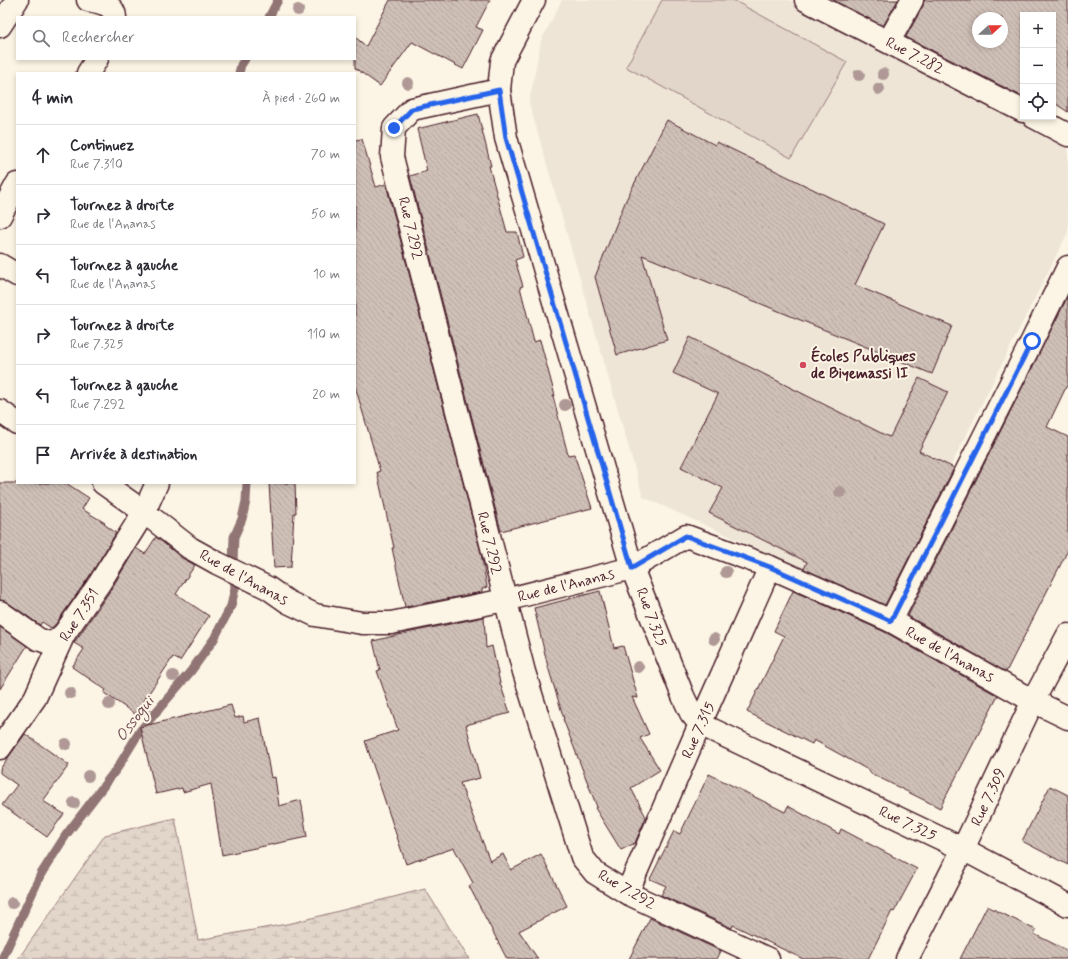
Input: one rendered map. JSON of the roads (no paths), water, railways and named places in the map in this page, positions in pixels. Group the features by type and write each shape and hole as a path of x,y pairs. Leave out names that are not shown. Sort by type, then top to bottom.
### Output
{"street":[{"path":"0,26 17,0"},
{"path":"88,0 105,3 115,12 115,16"},
{"name":"Rue 7.325","path":"534,0 502,61 499,90 506,138 632,568 691,713 700,724 963,849 1068,905"},
{"name":"Rue 7.282","path":"806,0 1020,109"},
{"path":"889,42 912,0"},
{"path":"89,72 96,60"},
{"name":"Rue 7.292","path":"499,90 412,109 394,128 392,157 524,672 582,857 595,873 628,893 768,959"},
{"path":"1040,120 1068,135"},
{"path":"0,216 16,186"},
{"path":"0,265 16,274"},
{"path":"891,621 1068,267"},
{"path":"0,411 16,422"},
{"name":"Rue de l'Ananas","path":"104,484 144,512 190,548 268,588 288,602 315,615 362,623 390,623 505,600 632,568 686,536 770,567 891,621 1034,701 1068,718"},
{"name":"Rue 7.351","path":"0,748 35,698 64,634 99,584 144,512 158,484"},
{"name":"Rue 7.315","path":"628,893 700,724 770,567"},
{"path":"0,612 38,639 52,644 64,634"},
{"name":"Rue 7.309","path":"907,959 1068,635"}],"waterway":[{"name":"Ossogui","path":"270,16 278,0"},
{"name":"Ossogui","path":"239,72 244,60"},
{"name":"Ossogui","path":"2,959 41,874 66,835 118,767 140,731 191,671 214,639 231,606 235,588 233,562 234,537 242,519 246,501 247,484"}],"place":[{"name":"Écoles Publiques de Biyemassi II","path":"803,365"}]}
